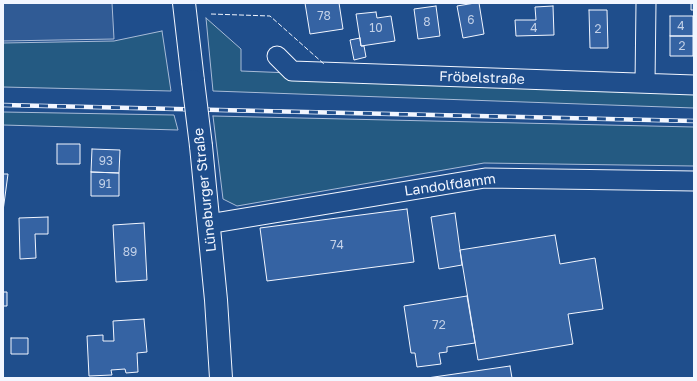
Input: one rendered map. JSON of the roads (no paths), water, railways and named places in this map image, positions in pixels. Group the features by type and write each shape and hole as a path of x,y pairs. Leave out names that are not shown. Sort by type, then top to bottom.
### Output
{"main road":[{"name":"Lüneburger Straße","path":"184,3 201,146 216,300 221,378"}],"street":[{"path":"645,83 646,3"},
{"name":"Fröbelstraße","path":"277,56 292,71 694,85"},
{"name":"Landolfdamm","path":"208,224 485,178 694,181"}],"railway":[{"path":"3,105 694,121"}]}
